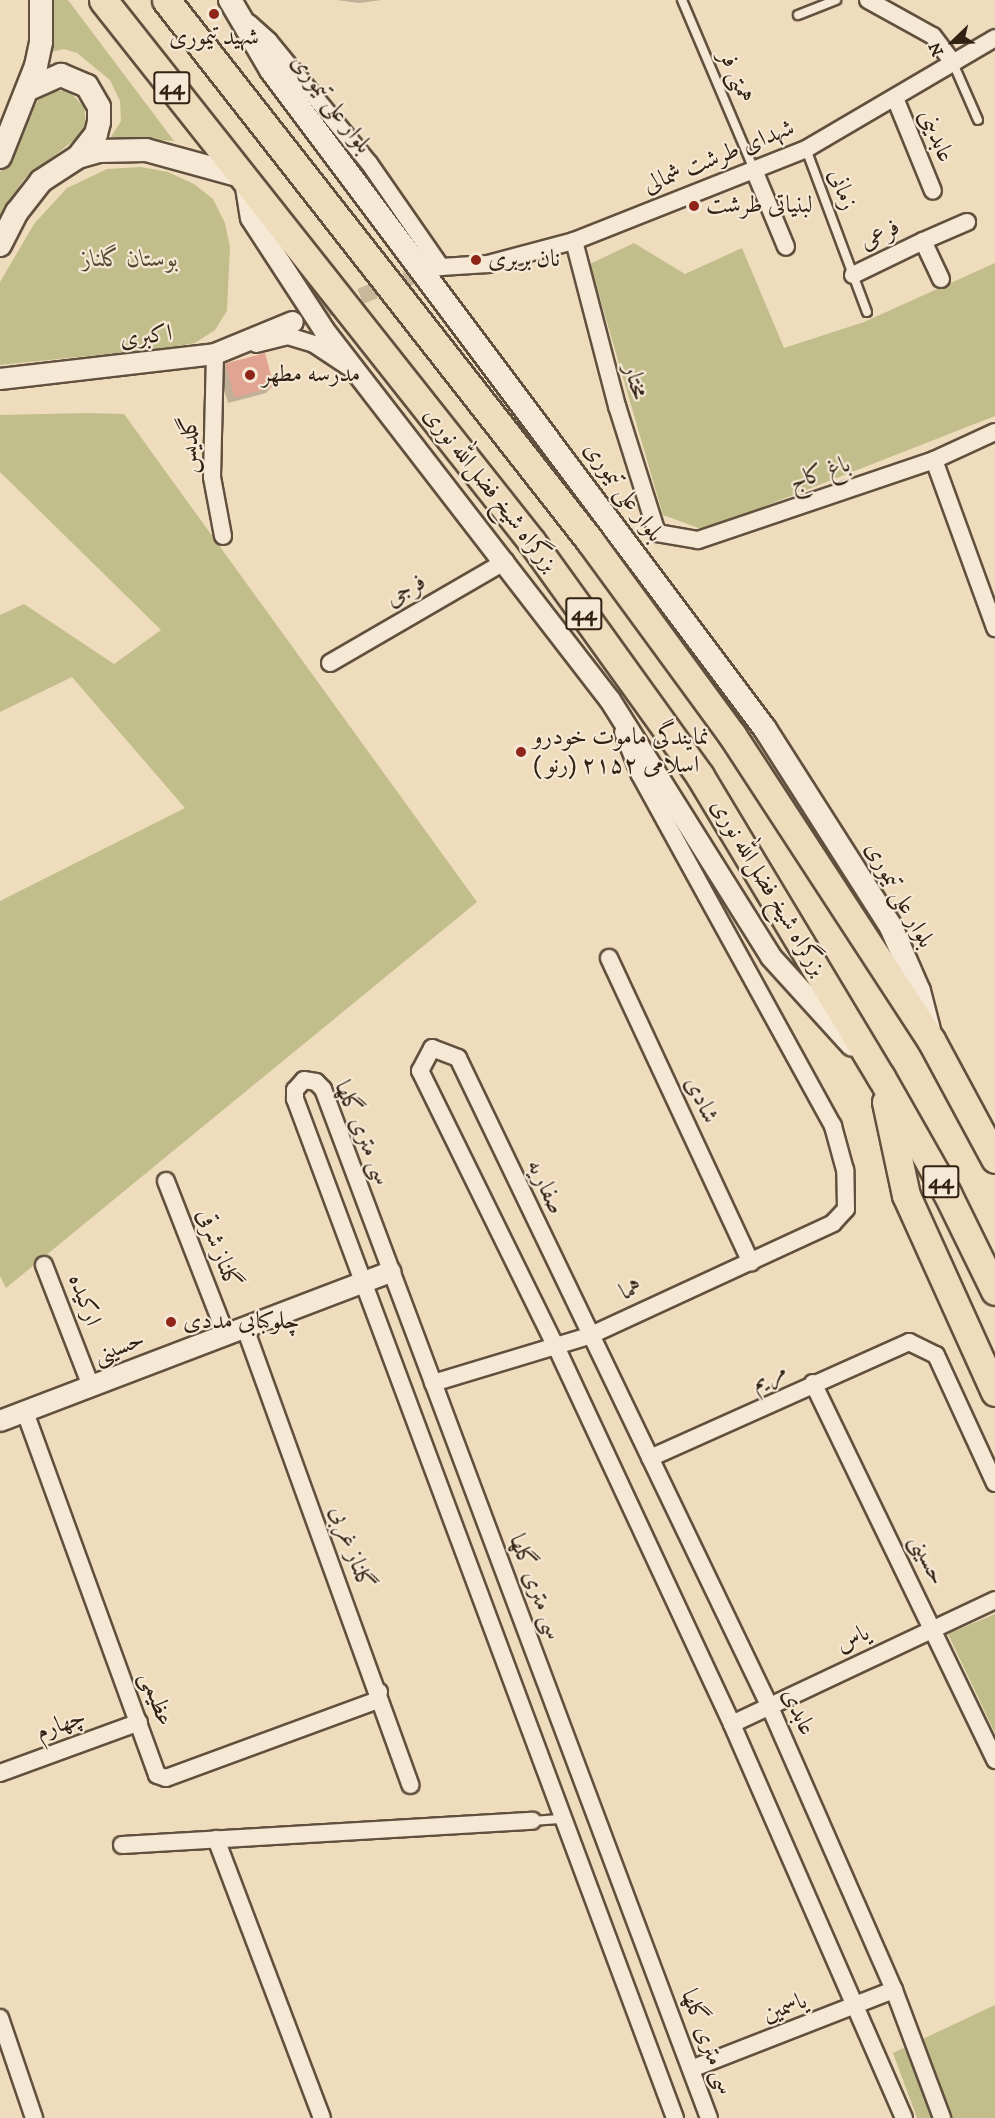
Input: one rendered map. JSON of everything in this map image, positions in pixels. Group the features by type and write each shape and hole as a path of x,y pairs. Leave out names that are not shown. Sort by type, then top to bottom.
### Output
{"highway":[{"name":"بزرگراه شیخ فضل‌الله نوری","path":"104,0 532,542 700,776 881,1077 947,1193 995,1291"},
{"name":"بزرگراه شیخ فضل‌الله نوری","path":"166,0 590,541 732,735 931,1040 959,1086 995,1159"},
{"path":"881,1077 906,1196 995,1392"},
{"path":"959,1086 995,1138"}],"main road":[{"path":"0,157 29,89 41,42 41,0"},
{"name":"بلوار علی تیموری","path":"232,5 271,70 765,729 891,927 919,991 931,1040"},
{"path":"0,245 17,212 41,181 78,157 89,146 99,122 99,107 87,86 61,75 29,89"},
{"path":"78,157 121,148 146,150 243,178"}],"street":[{"path":"868,0 933,36 953,63"},
{"name":"شهدای طرشت شمالی","path":"232,5 269,40 369,163 438,268 488,264 574,241 806,149 995,38"},
{"name":"عابدینی","path":"895,98 933,191"},
{"path":"754,170 786,247"},
{"path":"243,178 250,218 351,368 506,561 610,700 771,957 881,1077"},
{"path":"923,240 967,222"},
{"name":"فرعی","path":"853,275 923,240 941,279"},
{"name":"مختار","path":"574,241 617,406 657,533"},
{"name":"اکبری","path":"0,379 215,354 293,322"},
{"path":"215,354 288,336 314,344 351,368"},
{"name":"گلدیس","path":"215,354 212,477 223,536"},
{"name":"باغ کاج","path":"657,533 698,540 934,460 995,432"},
{"path":"934,460 995,628"},
{"name":"فرجی","path":"330,663 506,561"},
{"name":"هما","path":"433,1383 589,1336 751,1262 840,1217 848,1200 846,1181 833,1126 640,775 610,700"},
{"name":"شادی","path":"609,958 751,1262"},
{"name":"صفاریه","path":"556,1347 420,1071 432,1048 458,1058 589,1336"},
{"name":"سی متری گلها","path":"675,2118 295,1099 295,1090 304,1080 316,1082 323,1089 710,2118"},
{"name":"گلناز شرقی","path":"166,1181 226,1335"},
{"name":"ارکیده","path":"44,1265 91,1386"},
{"name":"حسینی","path":"0,1421 391,1272"},
{"name":"گلناز غربی","path":"245,1328 379,1692 410,1785"},
{"name":"عابدی","path":"589,1336 769,1705 894,1990 942,2118"},
{"name":"مریم","path":"650,1458 813,1383 909,1342 936,1355 995,1483"},
{"path":"556,1347 732,1724 904,2118"},
{"name":"حسینی","path":"813,1383 995,1760"},
{"name":"عظیمی","path":"25,1412 157,1775 166,1778 375,1701 379,1692"},
{"name":"یاس","path":"732,1724 995,1600"},
{"name":"چهارم","path":"0,1773 139,1722"},
{"path":"122,1845 532,1821"},
{"path":"216,1839 322,2118"},
{"name":"یاسمین","path":"691,2069 857,2007 894,1990"},
{"path":"0,2018 34,2118"}],"lane":[{"name":"همتی فر","path":"682,0 754,170"},
{"path":"798,15 836,0"},
{"path":"953,63 978,120"},
{"name":"زمانی","path":"806,149 867,312"},
{"path":"532,1821 563,1819"}],"green space":[{"path":"52,0 68,0 174,141 111,137 121,121 120,101 110,80 77,53 64,49 50,52"},
{"path":"54,91 69,91 84,107 86,124 77,138 24,179 0,215 0,172 39,98"},
{"name":"بوستان گلناز","path":"141,167 168,172 194,184 213,199 225,223 230,247 227,311 215,330 195,343 167,348 0,365 0,282 34,224 67,188 107,169"},
{"path":"634,243 685,274 742,248 784,348 864,322 995,263 995,416 704,530 663,515 590,264"},
{"path":"124,414 477,902 6,1288 0,1276 0,901 185,808 72,677 0,712 0,615 24,604 114,664 161,630 0,472 0,415"},
{"path":"995,1614 995,1733 948,1634"},
{"path":"995,2005 995,2118 917,2118 893,2053"}],"building":[{"name":"مدرسه مطهر","path":"265,353 274,387 234,397 225,364"}],"tunnel":[{"path":"293,322 432,269"}],"place":[{"name":"شهید تیموری","path":"214,14"},
{"name":"لبنیاتی طرشت","path":"694,206"},
{"name":"نان بربری","path":"476,260"},
{"name":"مدرسه مطهر","path":"250,375"},
{"name":"نمایندگی ماموت خودرو ( رنو) اسلامی ۲۱۵۲","path":"521,752"},
{"name":"چلوکبابی مددی","path":"171,1322"}]}
